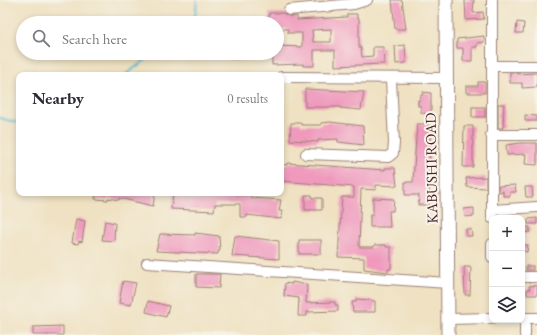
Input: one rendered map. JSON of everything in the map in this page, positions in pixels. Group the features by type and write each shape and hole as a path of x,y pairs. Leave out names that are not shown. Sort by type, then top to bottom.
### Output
{"main road":[{"name":"KABUSHI ROAD","path":"446,0 448,335"}],"street":[{"path":"289,10 354,4 367,0"},
{"path":"492,0 492,214 537,208"},
{"path":"492,66 537,66"},
{"path":"284,77 391,79 446,78"},
{"path":"306,154 388,157 393,153 394,143 391,79"},
{"path":"492,136 537,135"},
{"path":"147,263 448,282"},
{"path":"525,277 537,277"},
{"path":"448,319 489,318"},
{"path":"525,318 537,318"},
{"path":"524,323 525,335"}],"building":[{"path":"392,0 402,0 406,29 395,29"},
{"path":"465,0 474,0 473,13 483,12 484,19 466,20"},
{"path":"269,13 283,13 289,16 297,16 297,20 347,17 347,14 357,14 357,18 359,18 359,48 361,48 362,57 373,56 373,47 383,47 384,64 335,66 335,50 314,50 314,66 303,66 303,64 272,65 272,60 284,60 284,46 302,47 302,33 288,33 288,29 284,29 284,16 269,16","holes":["331,29 331,42 313,42 312,30"]},
{"path":"517,22 524,23 523,33 516,33"},
{"path":"484,36 484,42 477,43 477,47 472,47 472,61 463,61 463,48 457,48 457,39"},
{"path":"405,45 406,63 396,64 395,46"},
{"path":"510,72 516,72 516,74 537,73 537,87 522,88 522,83 510,83"},
{"path":"478,82 485,82 485,93 466,93 466,86 478,86"},
{"path":"305,89 364,92 361,110 340,107 305,107"},
{"path":"423,92 431,93 431,114 421,113 421,106 418,106 418,100 420,100"},
{"path":"498,104 504,104 503,128 498,128"},
{"path":"472,107 485,107 485,117 472,117"},
{"path":"525,115 537,116 537,121 525,121"},
{"path":"330,122 363,126 364,145 338,142 338,139 318,140 318,142 290,140 291,123 301,123 301,125 321,125 321,123"},
{"path":"417,124 428,124 428,132 430,132 429,205 418,205 419,195 405,195 405,182 413,182"},
{"path":"464,126 473,126 473,167 463,167"},
{"path":"537,143 537,165 525,164 526,154 507,155 506,145"},
{"path":"287,163 385,170 385,168 395,168 397,186 376,185 376,190 361,189 359,247 386,245 386,247 391,247 391,269 388,269 388,272 364,269 364,258 338,257 342,197 354,197 354,187 284,181 284,164 287,165"},
{"path":"486,177 486,188 467,187 466,178"},
{"path":"515,185 516,192 510,192 510,196 503,196 503,191 498,192 498,186"},
{"path":"525,187 532,187 533,197 526,197"},
{"path":"305,195 312,195 312,198 322,198 322,210 305,210"},
{"path":"96,196 155,196 153,206 119,198 119,200 108,198 108,200 95,199"},
{"path":"173,196 251,196 251,198 281,200 279,211 282,211 281,219 247,215 247,217 240,217 240,204 215,204 214,211 171,209"},
{"path":"373,198 394,199 393,211 389,211 390,227 370,227 370,215 373,215"},
{"path":"474,208 474,216 465,217 464,209"},
{"path":"537,218 537,224 528,224 528,219"},
{"path":"76,219 85,221 82,242 79,241 78,244 72,243"},
{"path":"105,221 115,223 114,241 102,240"},
{"path":"525,227 530,227 530,232 525,233"},
{"path":"466,229 471,229 472,236 466,236"},
{"path":"195,233 219,236 220,251 218,251 218,254 156,251 160,234 195,235"},
{"path":"235,236 279,241 279,259 232,256"},
{"path":"299,240 321,240 321,254 299,254"},
{"path":"525,245 528,245 527,252 525,252"},
{"path":"526,266 533,266 533,270 526,270"},
{"path":"464,267 470,267 471,269 470,295 465,295"},
{"path":"196,274 220,274 219,288 196,287"},
{"path":"123,281 136,283 131,305 119,303"},
{"path":"292,282 307,285 306,303 335,302 335,305 338,305 338,311 307,312 307,316 298,316 299,298 284,296 285,283 292,284"},
{"path":"537,285 537,295 527,295 527,289 530,289 529,286"},
{"path":"356,299 375,301 375,312 353,312 352,302 356,302"},
{"path":"148,301 169,306 166,317 146,312"},
{"path":"63,326 63,335 33,335 33,327"}],"waterway":[{"path":"195,16 197,0"},
{"path":"129,72 145,60"},
{"path":"0,118 16,122"}]}
